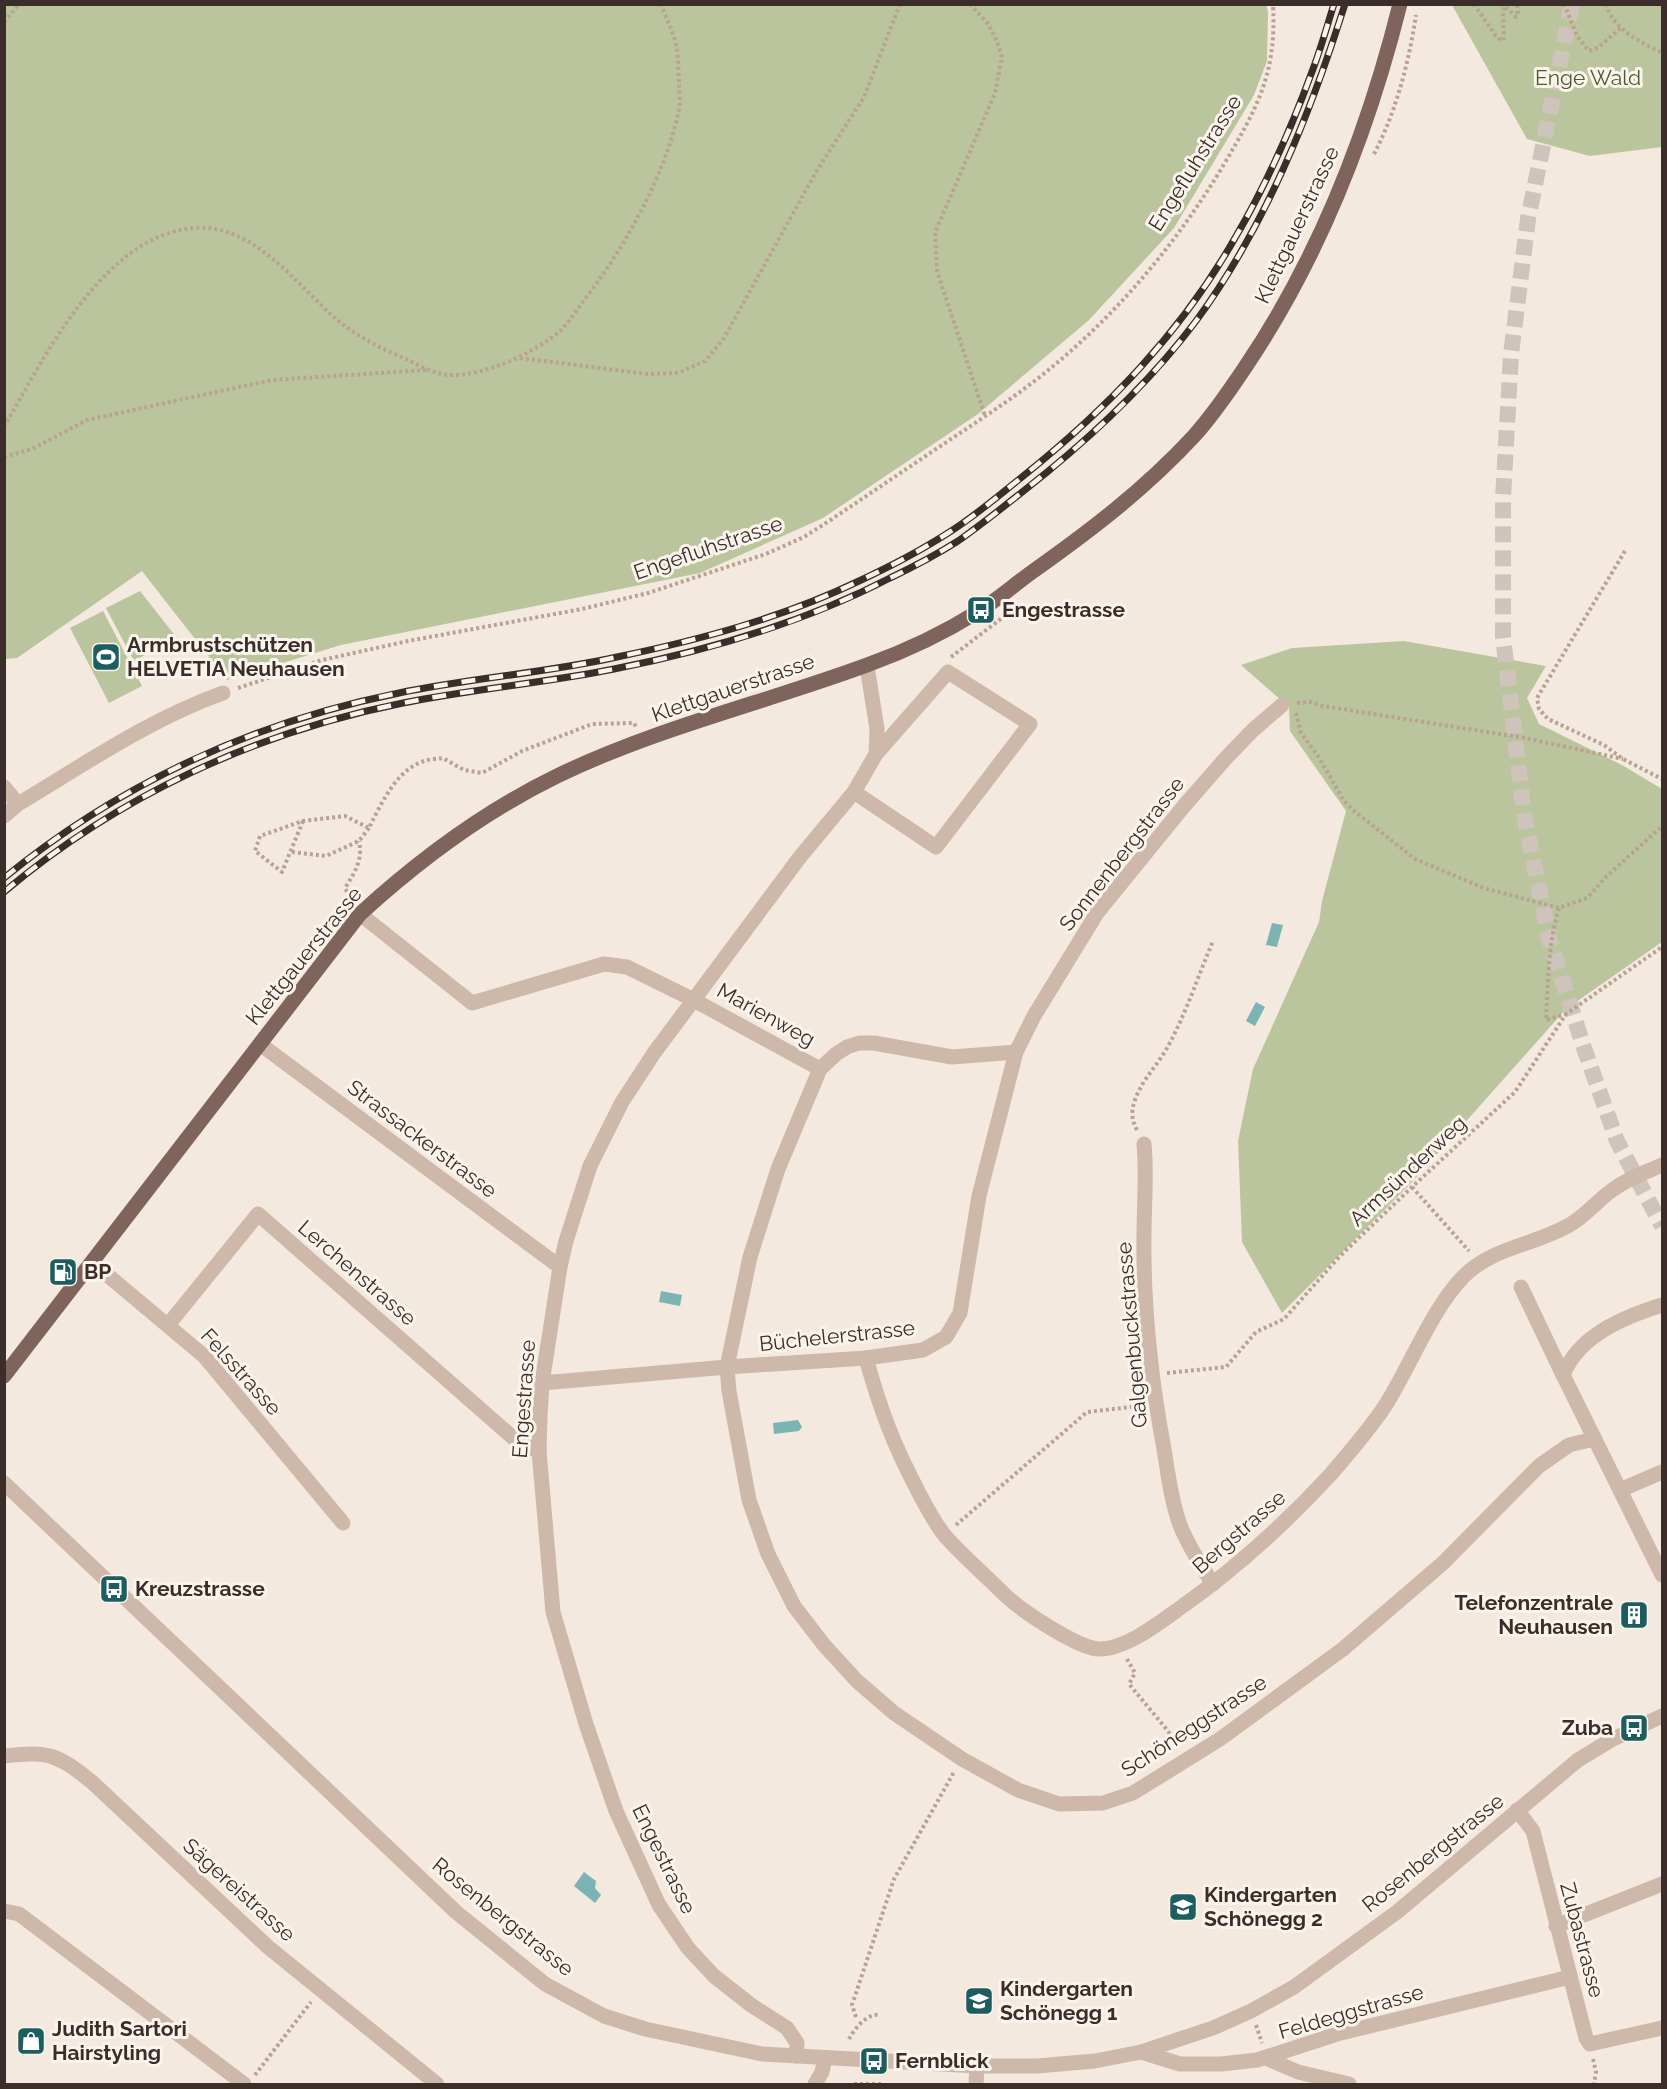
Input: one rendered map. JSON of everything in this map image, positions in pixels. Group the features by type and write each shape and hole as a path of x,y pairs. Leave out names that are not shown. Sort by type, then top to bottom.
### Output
{"main road":[{"name":"Klettgauerstrasse","path":"4,1376 360,914 400,877 502,807 553,778 640,742 867,666 915,646 981,610 1116,511 1160,471 1196,434 1229,392 1258,348 1310,257 1366,123 1400,4"}],"street":[{"name":"Engestrasse","path":"867,666 877,729 876,754"},
{"name":"Engestrasse","path":"796,2056 797,2043 787,2028 751,2005 714,1976 688,1948 659,1905 616,1811 586,1724 553,1612 539,1450 542,1383 566,1241 596,1156 622,1102 692,999 800,857 855,792 876,754 948,672"},
{"path":"855,792 936,847 1030,724 948,672"},
{"path":"4,816 18,804 132,735 193,704 223,693"},
{"name":"Sonnenbergstrasse","path":"1016,1052 1034,1016 1097,913 1225,759 1253,730 1288,704"},
{"path":"4,787 18,804"},
{"name":"Marienweg","path":"360,914 472,1003 604,964 627,967 692,999 820,1069"},
{"path":"727,1367 750,1257 778,1168 820,1069 836,1054 859,1043 874,1043 952,1058 1016,1052"},
{"name":"Strassackerstrasse","path":"260,1044 560,1267"},
{"name":"Büchelerstrasse","path":"542,1383 866,1358 923,1350 946,1337 960,1313 979,1196 1016,1052"},
{"name":"Galgenbuckstrasse","path":"1144,1144 1147,1177 1144,1236 1146,1298 1156,1404 1173,1504 1191,1550 1213,1584"},
{"name":"Bergstrasse","path":"866,1358 880,1408 898,1454 930,1514 945,1535 1017,1607 1068,1638 1097,1649 1118,1645 1151,1629 1213,1584 1266,1540 1312,1495 1351,1451 1384,1407 1449,1292 1479,1262 1570,1224 1610,1191 1630,1178 1662,1165"},
{"name":"Lerchenstrasse","path":"168,1325 258,1214 519,1443 539,1450"},
{"name":"Felsstrasse","path":"93,1263 204,1356 343,1523"},
{"path":"1521,1287 1662,1575"},
{"path":"1563,1375 1569,1360 1585,1344 1624,1317 1662,1305"},
{"name":"Schöneggstrasse","path":"727,1367 729,1391 749,1500 768,1554 794,1606 857,1682 894,1713 962,1759 1018,1790 1059,1804 1103,1803 1134,1793 1220,1739 1343,1648 1443,1563 1539,1466 1569,1445 1594,1440"},
{"path":"1620,1490 1662,1472"},
{"name":"Rosenbergstrasse","path":"4,1483 456,1912 545,1984 604,2016 645,2029 762,2054 977,2067 1036,2066 1095,2061 1141,2052 1213,2028 1251,2011 1294,1987 1397,1912 1578,1760 1611,1740 1662,1716"},
{"name":"Sägereistrasse","path":"4,1756 35,1753 67,1762 93,1783 268,1947 437,2085"},
{"name":"Zubastrasse","path":"1517,1810 1533,1831 1556,1926 1586,2038 1590,2044"},
{"path":"1556,1926 1662,1884"},
{"path":"4,1911 19,1914 246,2085"},
{"name":"Feldeggstrasse","path":"1141,2052 1180,2064 1221,2064 1266,2058 1337,2034 1570,1977"},
{"path":"1590,2044 1662,2028"},
{"path":"815,2085 822,2072 825,2058"},
{"path":"1266,2058 1298,2072 1348,2085"},
{"path":"976,2085 977,2067"}],"path":[{"path":"4,22 19,4"},
{"path":"4,428 78,306 120,261 158,236 193,228 223,229 258,248 286,270 335,319 378,347 429,369 448,375 483,370 519,358 561,329 601,279 630,230 663,164 680,106 677,48 661,4"},
{"path":"519,358 648,374 678,373 705,361 724,338 816,172 864,97 900,4"},
{"path":"970,4 988,24 1002,57 995,93 935,233 937,271 986,416"},
{"name":"Engefluhstrasse","path":"223,693 322,660 408,641 582,609 648,593 766,554 812,531 1032,383 1108,316 1143,278 1195,211 1237,141 1265,86 1272,60 1273,4"},
{"path":"1474,4 1496,36 1503,41 1503,11 1505,6 1516,17 1517,4"},
{"path":"1564,4 1577,36 1589,51 1599,47 1622,27"},
{"path":"1606,4 1609,14 1631,36 1662,53"},
{"path":"1393,107 1411,48 1417,10"},
{"path":"4,457 32,449 87,420 272,380 429,369"},
{"path":"1625,551 1537,698 1539,709 1548,719 1604,745 1623,759 1662,779"},
{"path":"948,672 950,658 1004,616"},
{"path":"1623,759 1525,738 1311,702 1288,704 1301,733 1318,756 1344,801 1415,860 1484,888 1559,908 1587,898 1606,877 1662,826"},
{"path":"292,852 326,856 359,841 369,828 383,798 402,775 422,762 443,758 464,770 482,773 522,751 592,724 634,723 640,742"},
{"path":"303,821 282,872 255,851 261,836 303,821 345,816 369,828"},
{"path":"350,897 345,888 362,854 359,841"},
{"path":"1559,908 1549,965 1546,1020 1566,1014"},
{"path":"1144,1144 1132,1122 1139,1090 1167,1049 1213,941"},
{"name":"Armsünderweg","path":"1152,1375 1226,1367 1256,1332 1284,1319 1339,1257 1515,1092 1566,1014 1662,947"},
{"path":"1412,1187 1479,1262"},
{"path":"945,1535 1087,1412 1156,1404"},
{"path":"1118,1645 1135,1673 1129,1684 1168,1731 1186,1762"},
{"path":"856,2017 852,2005 894,1879 962,1759"},
{"path":"246,2085 320,1990"},
{"path":"849,2039 865,2020 874,2014 880,2015"},
{"path":"1257,2028 1261,2042"},
{"path":"1590,2044 1596,2072 1594,2085"},
{"path":"854,2085 882,2084"}],"green space":[{"path":"5,4 1266,4 1268,12 1267,61 1254,95 1174,228 1089,320 978,414 823,518 700,573 341,645 227,680 142,571 17,658 5,659"},
{"name":"Enge Wald","path":"1452,5 1662,5 1662,147 1590,156 1527,139"},
{"path":"140,591 177,638 134,661 106,608"},
{"name":"Armbrustschützen HELVETIA Neuhausen","path":"103,611 142,686 109,703 70,628"},
{"path":"1404,641 1546,666 1527,698 1539,724 1622,765 1662,789 1662,942 1566,1009 1412,1182 1282,1313 1242,1242 1238,1141 1253,1069 1319,922 1322,901 1346,811 1290,731 1289,707 1241,665 1292,648"}],"water":[{"path":"1272,923 1283,925 1277,947 1266,945"},
{"path":"1256,1002 1265,1007 1255,1026 1246,1021"},
{"path":"661,1291 682,1295 680,1306 659,1302"},
{"path":"798,1420 802,1427 799,1431 774,1434 773,1423"},
{"path":"584,1872 596,1881 595,1888 601,1895 595,1903 574,1886"}],"tunnel":[{"path":"1572,4 1528,219 1511,354 1503,498 1503,637 1524,814 1549,938 1617,1141 1662,1226"}],"railway":[{"path":"4,878 48,844 141,786 241,739 345,705 453,683 590,663 679,643 740,626 800,606 859,581 958,527 1022,477 1113,397 1191,306 1235,238 1268,177 1305,91 1334,4"},
{"path":"4,892 94,826 192,772 243,750 295,731 403,703 614,669 721,644 824,609 907,570 958,541 1087,438 1144,382 1196,321 1221,285 1243,247 1283,169 1317,87 1345,4"}],"place":[{"name":"Engestrasse","path":"981,610"},
{"name":"Armbrustschützen HELVETIA Neuhausen","path":"106,657"},
{"name":"BP","path":"63,1272"},
{"name":"Kreuzstrasse","path":"114,1589"},
{"name":"Telefonzentrale Neuhausen","path":"1634,1615"},
{"name":"Zuba","path":"1634,1728"},
{"name":"Kindergarten Schönegg 2","path":"1183,1907"},
{"name":"Kindergarten Schönegg 1","path":"979,2001"},
{"name":"Judith Sartori Hairstyling","path":"31,2041"},
{"name":"Fernblick","path":"874,2061"}]}
